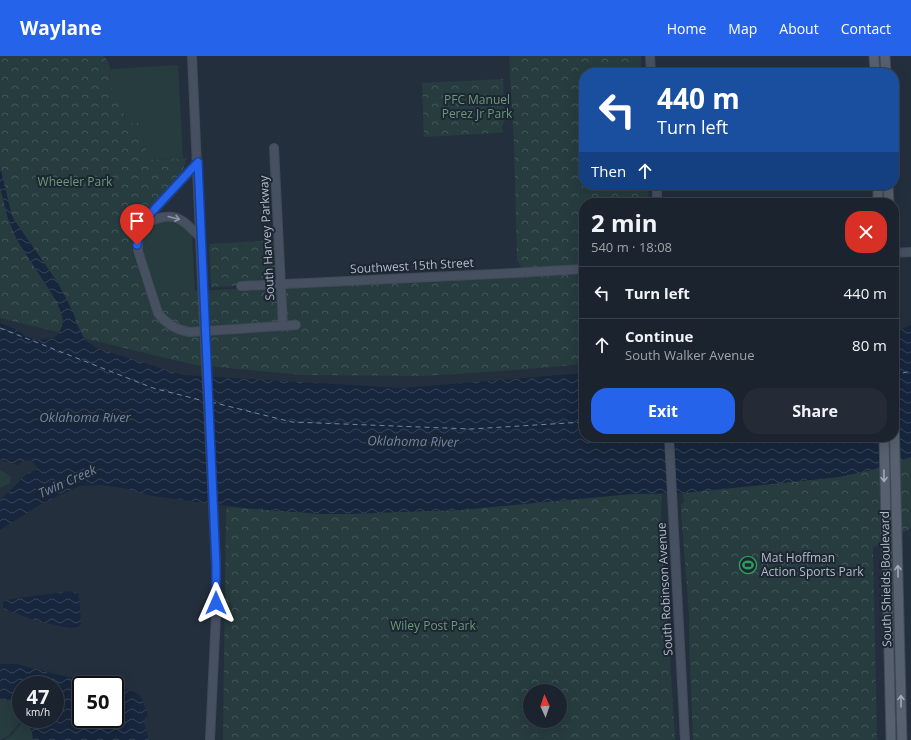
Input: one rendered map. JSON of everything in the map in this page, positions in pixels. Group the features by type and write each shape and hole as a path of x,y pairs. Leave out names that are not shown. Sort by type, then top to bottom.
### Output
{"main road":[{"path":"192,56 216,565 216,615 210,740"},
{"path":"650,56 651,68"},
{"path":"874,56 875,68"},
{"path":"885,56 886,68"},
{"name":"South Harvey Parkway","path":"274,148 283,326"},
{"path":"198,162 151,213 139,233 138,251 158,313 163,320 171,326 190,332 296,326"},
{"path":"145,223 166,216 176,218 185,222 201,238"},
{"path":"899,253 911,252"},
{"name":"Southwest 15th Street","path":"241,286 579,269"},
{"name":"South Robinson Avenue","path":"669,442 685,740"},
{"name":"South Shields Boulevard","path":"884,442 891,740"},
{"name":"South Shields Boulevard","path":"895,442 902,740"}],"green space":[{"name":"Wheeler Park","path":"0,56 104,56 110,69 108,82 120,102 124,112 125,124 139,123 149,160 187,158 179,178 141,220 133,236 132,251 146,293 579,274 579,364 422,376 304,375 195,365 0,318"},
{"path":"509,56 641,56 641,68 579,68 579,190 648,190 649,198 579,198 579,265 526,269 522,268 517,260 514,146"},
{"path":"178,65 183,158 149,160 139,123 125,125 125,115 108,82 111,69"},
{"name":"PFC Manuel Perez Jr Park","path":"503,79 505,120 502,127 503,132 424,137 422,83"},
{"path":"174,220 184,227 192,236 195,291 157,293 142,249 142,236 148,226 154,222"},
{"path":"275,240 276,272 274,277 269,280 270,284 211,287 209,244"},
{"path":"911,457 911,529 889,538 873,548 877,740 693,740 689,615 681,511 681,504 684,502 683,493 839,477 871,470"},
{"path":"0,470 11,477 10,483 0,488"},
{"name":"Wiley Post Park","path":"631,494 662,494 661,514 675,740 223,740 227,507 323,514 460,510"},
{"path":"0,698 12,699 12,728 15,728 8,736 0,740"},
{"path":"18,728 31,728 33,740 4,740 12,735"}],"water":[{"name":"Oklahoma River","path":"0,167 12,216 58,283 85,340 96,348 183,375 402,388 579,373 579,442 899,442 899,330 911,325 911,457 871,470 839,477 683,493 631,494 460,510 346,514 323,514 253,509 152,496 123,488 99,485 79,486 38,506 0,530 0,500 28,473 38,469 34,463 27,460 18,465 0,460 0,323 18,330 25,336 36,340 55,338 59,333 63,321 57,302 17,240 8,219 0,187"},
{"path":"70,591 79,594 81,623 78,627 70,628 37,621 3,609 3,602 11,599"},
{"path":"0,664 17,664 63,676 12,676 12,699 6,700 0,698"},
{"path":"64,676 72,678 72,728 124,728 124,689 141,696 148,716 145,718 144,723 149,740 33,740 30,728 64,728"}],"ferry route":[{"path":"0,328 153,388 204,401"},
{"path":"899,374 911,371"},
{"path":"211,402 292,422 471,429 579,422"}],"place":[{"name":"Mat Hoffman Action Sports Park","path":"748,565"}],"route":[{"path":"137,245 139,233 151,213 198,162 203,301 216,565 216,603"}],"water label":[{"name":"Twin Creek","path":"67,481"}]}
